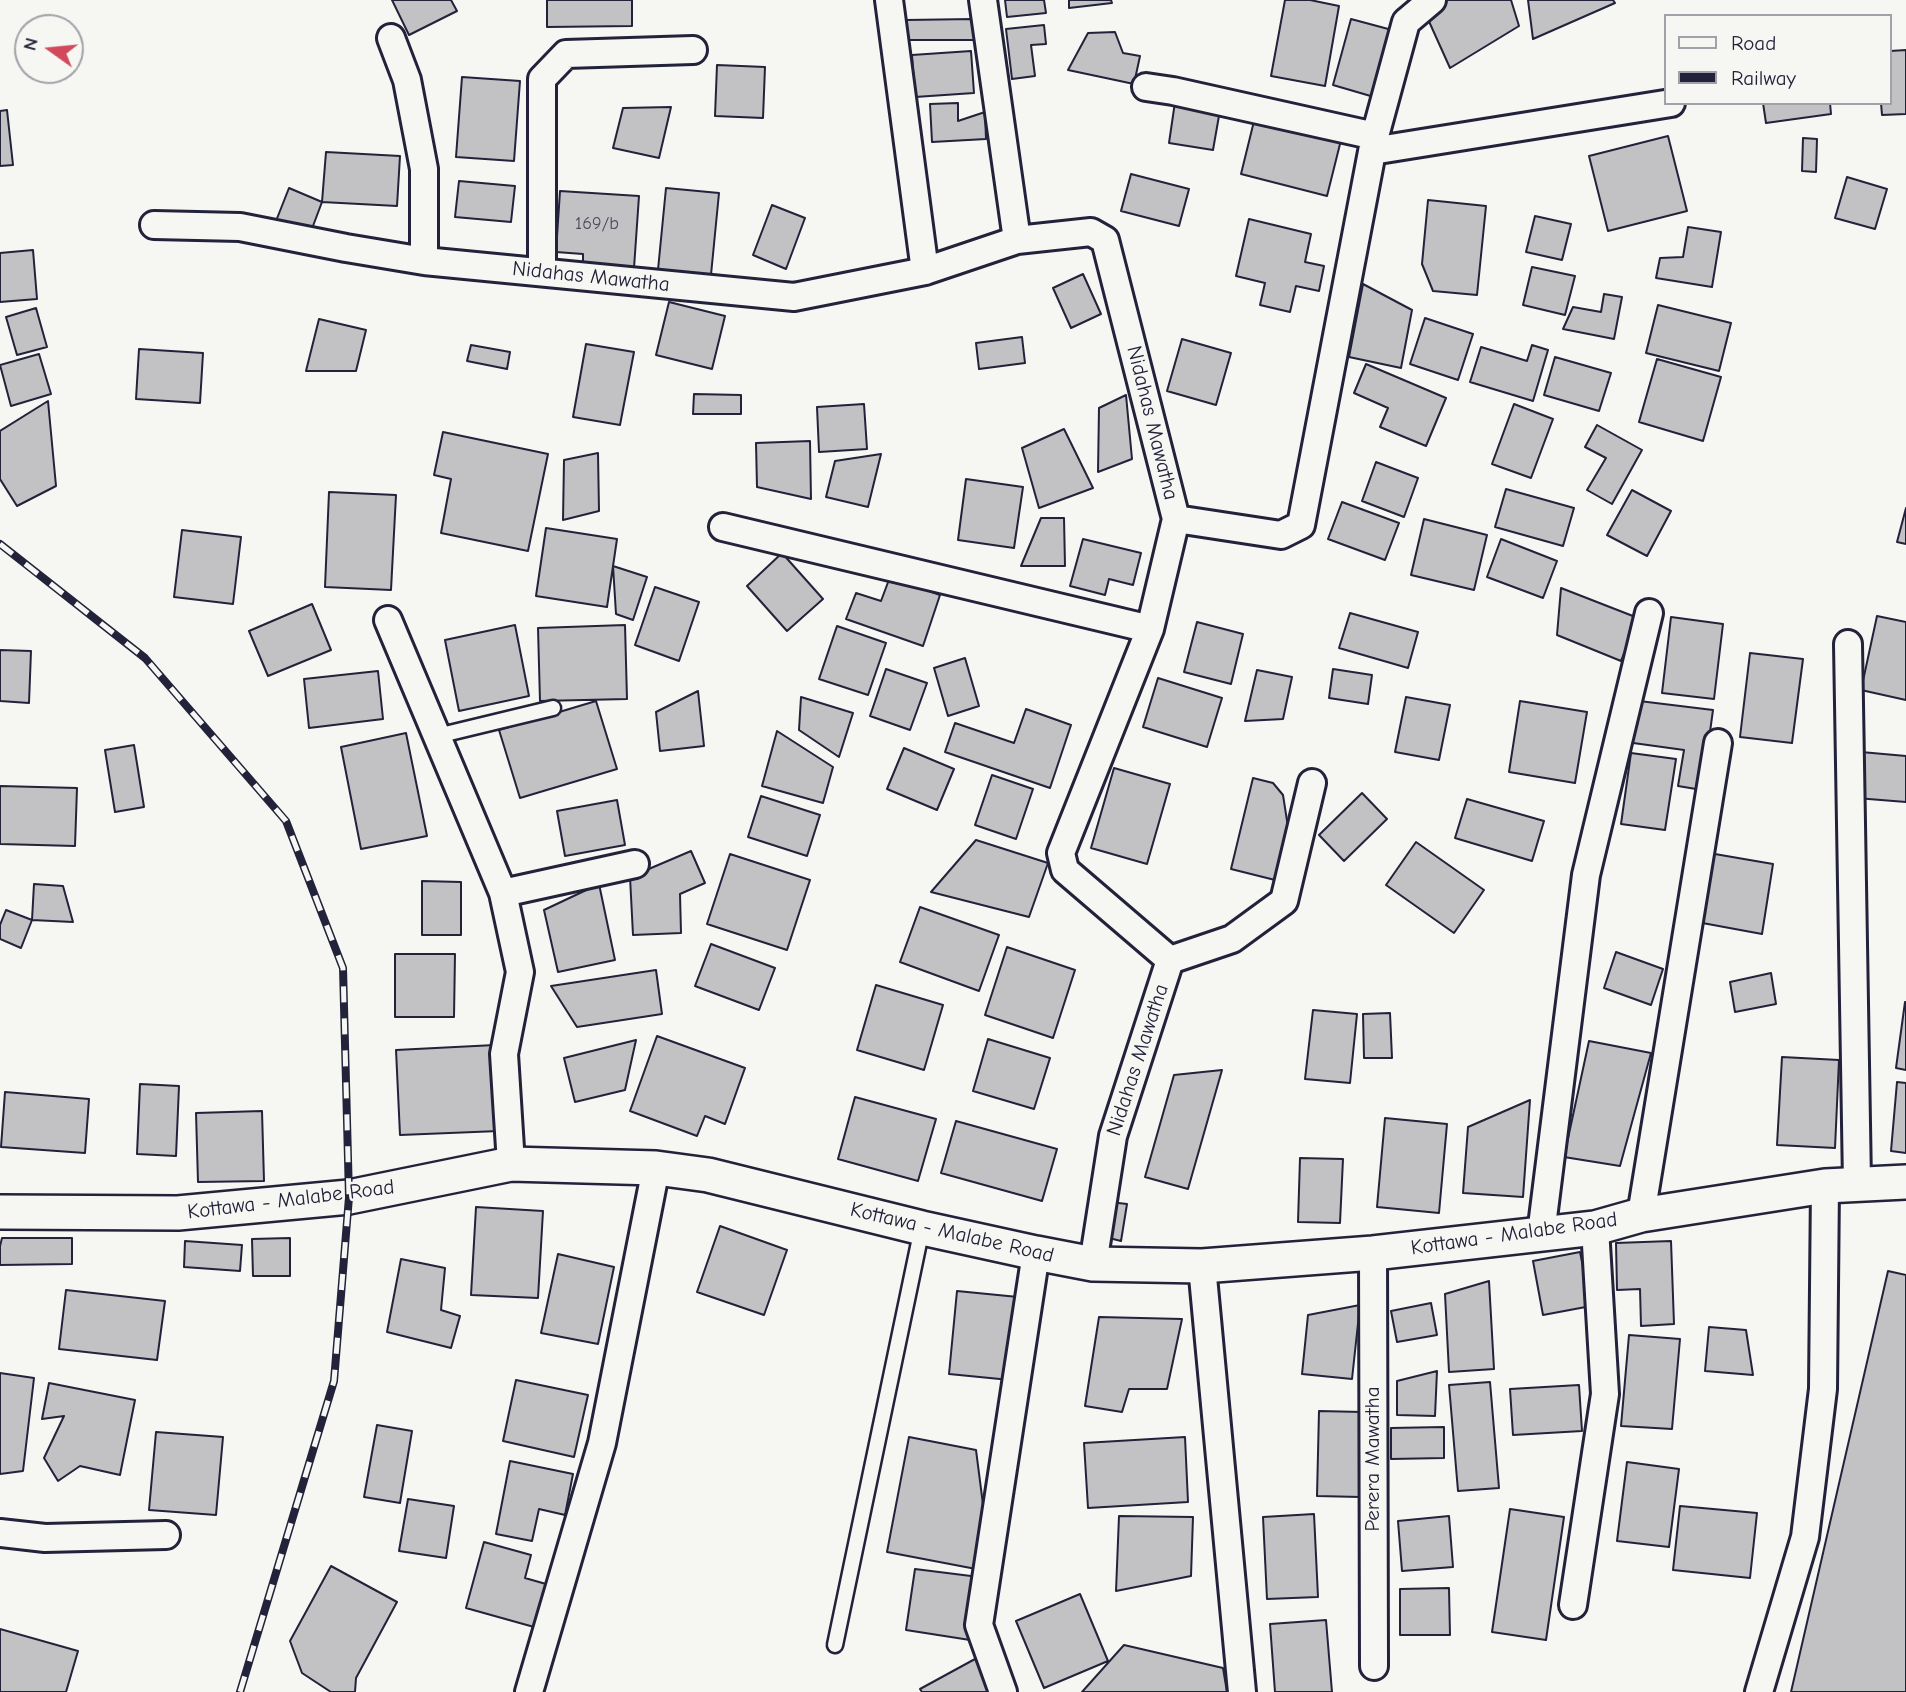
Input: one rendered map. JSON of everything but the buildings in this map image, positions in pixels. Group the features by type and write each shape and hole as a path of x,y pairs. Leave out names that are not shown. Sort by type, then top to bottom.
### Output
{"street":[{"path":"889,0 925,271"},
{"path":"983,0 1017,240"},
{"path":"1176,519 1281,535 1301,525 1373,143 1406,22 1432,0"},
{"path":"391,38 407,80 424,169 424,261"},
{"path":"542,272 542,79 566,54 693,50"},
{"path":"1146,87 1173,91 1373,143 1664,104"},
{"name":"Nidahas Mawatha","path":"154,225 240,226 424,261 794,297 925,271 1017,240 1091,232 1105,240 1176,519 1150,629 1061,853 1065,870 1170,960 1113,1136 1093,1264"},
{"path":"723,527 1150,629"},
{"path":"1541,1234 1586,875 1648,613"},
{"path":"388,620 503,893 520,972 504,1054 511,1164"},
{"path":"1759,1692 1805,1537 1823,1389 1841,1184 1848,643"},
{"path":"1641,1215 1718,743"},
{"path":"1170,960 1231,939 1284,901 1312,783"},
{"path":"503,893 635,864"},
{"name":"Kottawa - Malabe Road","path":"0,1212 178,1213 349,1197 511,1164 656,1168 708,1175 1036,1254 1093,1264 1202,1266 1373,1253 1595,1228 1641,1215 1841,1184 1906,1182"},
{"path":"529,1692 602,1443 656,1168"},
{"path":"1573,1605 1605,1394 1595,1228"},
{"name":"Perera Mawatha","path":"1373,1253 1374,1666"},
{"path":"1003,1692 979,1625 1036,1254"},
{"path":"1202,1266 1242,1692"},
{"path":"0,1533 45,1538 166,1535"}],"lane":[{"path":"437,736 552,708"},
{"path":"835,1645 922,1228"}],"railway":[{"path":"0,544 145,658 286,821 343,968 349,1197 334,1381 240,1692"}]}
